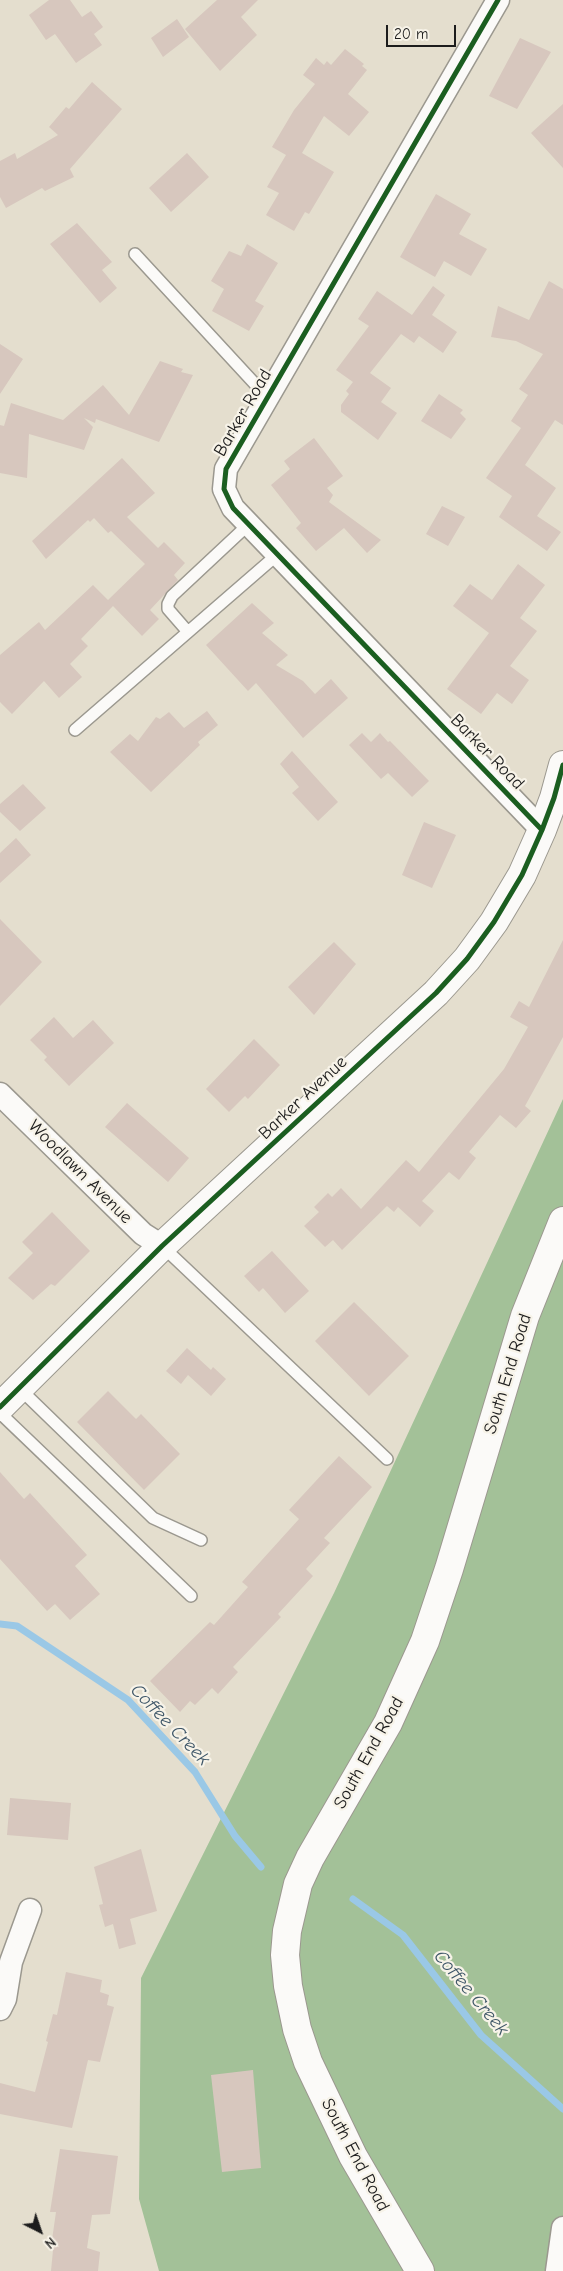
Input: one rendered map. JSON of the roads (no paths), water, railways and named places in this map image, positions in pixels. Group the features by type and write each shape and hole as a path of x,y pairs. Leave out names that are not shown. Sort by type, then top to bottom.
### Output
{"main road":[{"name":"Barker Avenue","path":"9,1398 162,1246 449,980 479,944 522,875 554,798 563,765"},
{"name":"South End Road","path":"420,2271 353,2156 308,2062 295,2022 288,1986 285,1955 287,1931 298,1884 310,1858 388,1723 425,1640 450,1569 525,1316 563,1221"}],"street":[{"name":"Barker Road","path":"498,0 226,469 224,489 233,508 542,830"},
{"name":"Woodlawn Avenue","path":"0,1094 143,1234 162,1246"},
{"path":"0,2009 5,1999 11,1962 30,1910"},
{"path":"557,2271 563,2228"}],"lane":[{"path":"135,254 267,397"},
{"path":"188,632 168,610 168,604 172,596 249,524"},
{"path":"75,730 278,554"},
{"path":"162,1246 387,1459"},
{"path":"9,1398 153,1518 201,1540"},
{"path":"0,1413 191,1596"}],"waterway":[{"name":"Coffee Creek","path":"0,1624 17,1626 128,1700 195,1772 235,1836 261,1867"},
{"name":"Coffee Creek","path":"353,1899 403,1935 481,2035 563,2109"}]}
